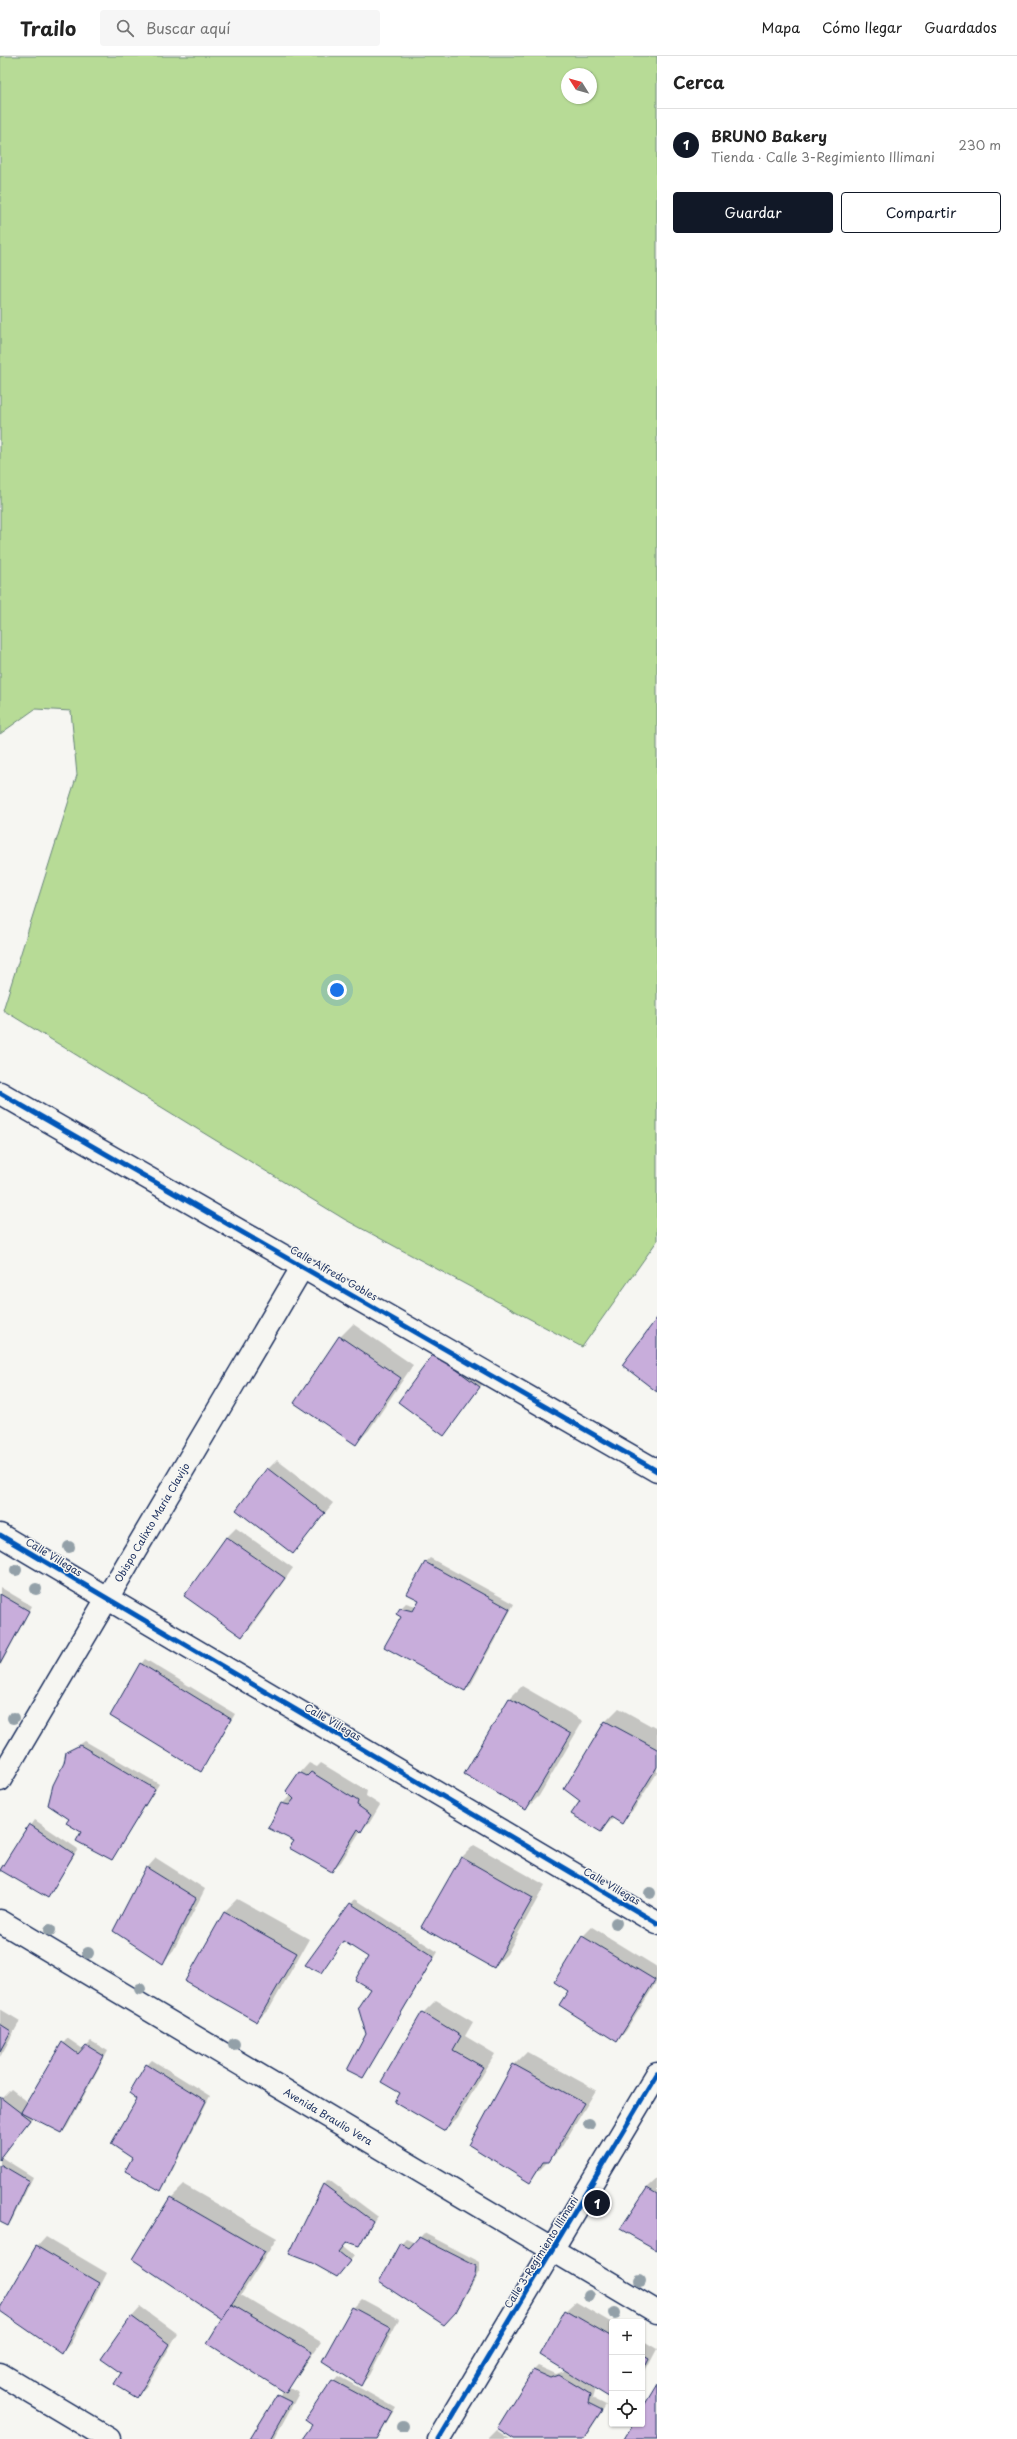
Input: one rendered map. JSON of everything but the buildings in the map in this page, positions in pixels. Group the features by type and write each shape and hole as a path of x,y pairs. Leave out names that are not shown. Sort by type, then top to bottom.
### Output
{"street":[{"name":"Calle Alfredo Gobles","path":"0,1093 657,1471"},
{"name":"Obispo Calixto Maria Clavijo","path":"0,1780 303,1266"},
{"name":"Calle Villegas","path":"0,1535 107,1600 657,1923"},
{"name":"Avenida Braulio Vera","path":"0,1921 657,2312"},
{"name":"Calle 3-Regimiento Illimani","path":"439,2439 531,2283 554,2250 657,2074"},
{"path":"0,2374 109,2439"}],"green space":[{"path":"0,56 657,56 657,1241 582,1347 344,1219 3,1010 77,775 71,711 35,709 0,734"}],"cycle path":[{"path":"0,1093 657,1471"},
{"path":"0,1535 657,1923"},
{"path":"439,2439 657,2074"}],"place":[{"name":"BRUNO Bakery","path":"597,2203"}]}
